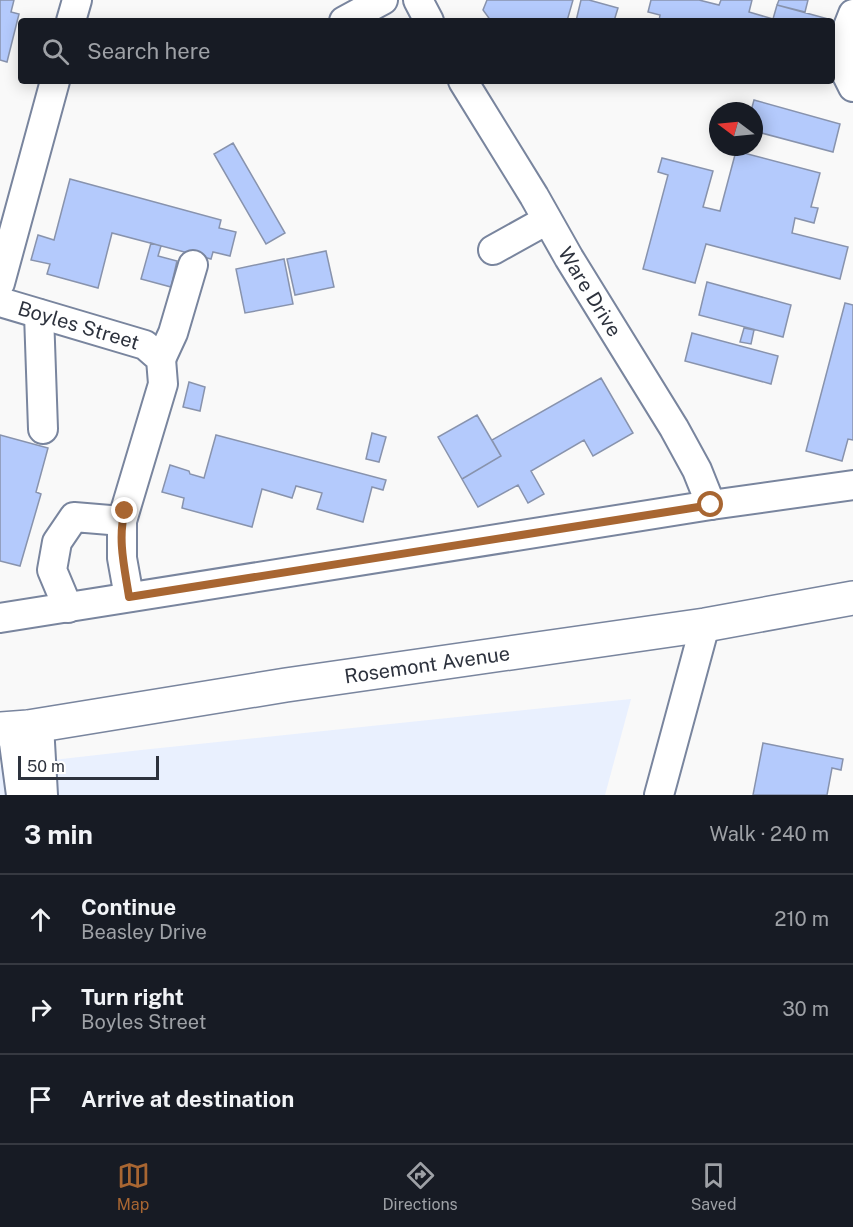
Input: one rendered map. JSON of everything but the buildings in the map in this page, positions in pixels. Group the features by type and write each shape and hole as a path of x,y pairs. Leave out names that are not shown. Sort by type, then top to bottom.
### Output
{"main road":[{"name":"Rosemont Avenue","path":"17,728 285,685 705,625 853,598"}],"street":[{"path":"72,18 77,0"},
{"path":"350,18 383,0"},
{"path":"418,0 427,18"},
{"path":"853,14 842,42 841,63 853,87"},
{"path":"0,283 54,84"},
{"name":"Ware Drive","path":"465,84 674,428 697,470 711,505"},
{"path":"493,250 548,220"},
{"path":"160,359 173,333 193,265"},
{"name":"Boyles Street","path":"0,302 145,345 160,359 163,384 122,521 123,558 129,597"},
{"path":"39,314 43,429"},
{"path":"0,618 711,505 853,485"},
{"path":"68,608 52,570 57,542 74,517 122,521"},
{"path":"659,795 705,625"},
{"path":"17,728 21,795"},
{"path":"17,728 43,795"}],"shaded area":[{"path":"631,699 605,795 0,795 0,766"}],"route":[{"path":"125,511 122,521 123,558 129,597 711,505"}]}
